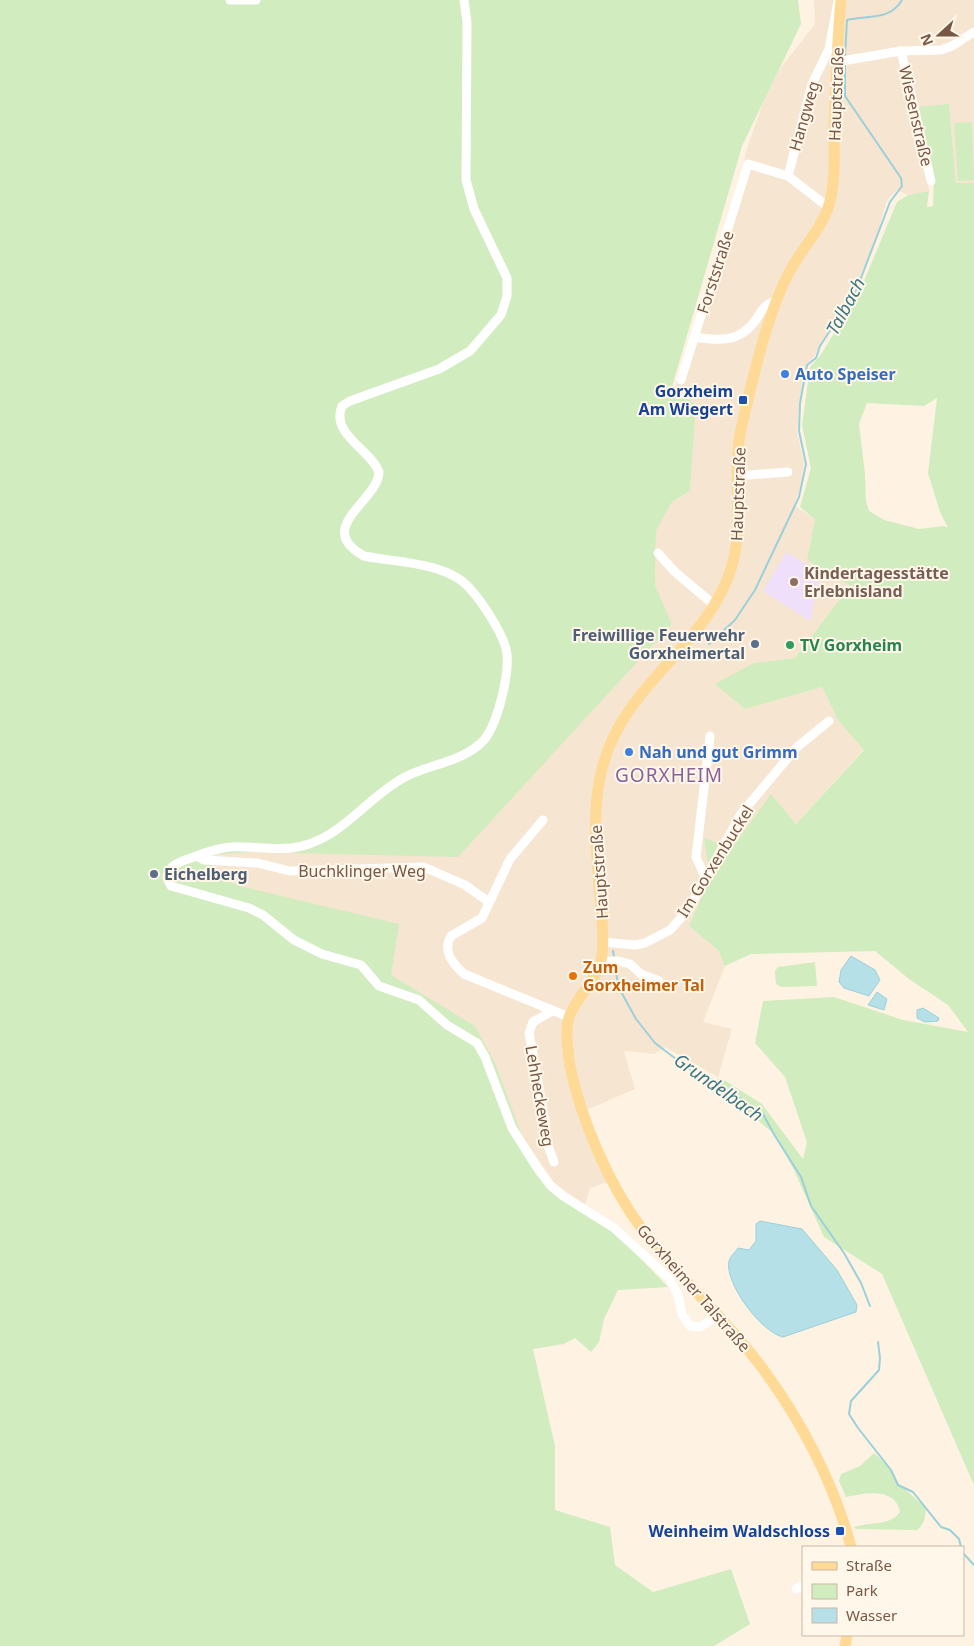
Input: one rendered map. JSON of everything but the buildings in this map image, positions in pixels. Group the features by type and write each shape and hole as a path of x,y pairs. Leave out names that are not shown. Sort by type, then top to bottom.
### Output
{"main road":[{"name":"Hauptstraße","path":"569,1017 610,961 603,942 595,843 596,799 604,763 612,738 631,705 650,681 695,635 729,575 736,552 739,532 736,476 740,431 776,301 791,268 816,232 828,207 833,182 842,62 840,0"},
{"name":"Gorxheimer Talstraße","path":"569,1017 568,1042 571,1069 577,1092 605,1168 616,1189 644,1232 757,1360 787,1404 830,1486 845,1524 851,1546"}],"street":[{"path":"230,0 256,0"},
{"path":"464,0 467,22 466,180 474,209 507,278 507,296 501,315 470,351 450,365 350,401 340,412 340,421 343,430 373,460 379,472 376,487 348,518 345,527 347,541 356,552 364,556 444,571 468,586 499,632 505,648 506,667 497,711 490,732 472,750 443,764 405,777 340,828 319,840 291,848 231,847 180,862 169,869 167,878 171,886 249,908 263,915 294,940 330,956 361,965 379,986 419,1000 447,1026 477,1043 485,1057 512,1128 550,1185 571,1202 614,1228 669,1278 678,1295 684,1319 690,1326 700,1327 717,1316"},
{"name":"Hangweg","path":"788,176 812,84 828,49 835,9 840,0"},
{"path":"842,62 901,51 941,50 952,46 973,32"},
{"name":"Wiesenstraße","path":"901,51 931,181"},
{"name":"Forststraße","path":"681,380 748,164 788,176"},
{"path":"788,176 828,207"},
{"path":"694,337 718,341 730,339 750,328 765,305 776,301"},
{"path":"736,476 788,472"},
{"path":"658,553 675,572 714,604"},
{"name":"Im Gorxenbuckel","path":"603,942 635,945 659,938 670,930 688,910 741,814 796,748 829,721"},
{"path":"706,879 696,857 710,736"},
{"path":"543,820 510,859 480,920 451,936 447,945 450,958 460,970 476,980 569,1017"},
{"name":"Buchklinger Weg","path":"197,856 204,860 257,863 290,871 424,867 465,885 489,902"},
{"path":"610,961 630,964 641,974 660,981"},
{"name":"Lehheckeweg","path":"552,1011 533,1022 529,1033 545,1120 547,1143 554,1162"}],"shaded area":[{"path":"814,0 974,0 974,183 956,183 949,105 927,179 929,191 908,195 897,190 887,200 877,235 855,289 820,344 814,357 806,364 799,403 797,432 804,463 800,488 794,505 815,519 807,560 850,586 795,658 754,663 745,709 822,687 838,720 864,749 796,824 771,795 689,926 718,950 725,966 703,1022 732,1029 718,1077 665,1047 654,1054 624,1051 635,1089 584,1111 610,1181 590,1188 585,1205 555,1184 522,1136 475,1026 244,887 215,877 209,854 249,852 622,678 672,624 655,585 656,531 672,502 690,491 696,405 675,388 741,187 745,154 763,103 779,70 815,24"},
{"name":"Kindertagesstätte Erlebnisland","path":"786,552 821,573 810,621 763,591"}],"green space":[{"path":"0,0 798,0 801,24 742,146 672,387 696,405 690,491 672,502 656,531 655,585 672,624 458,857 249,852 209,855 215,877 244,887 399,924 391,975 475,1026 495,1063 522,1136 540,1165 555,1184 615,1232 668,1287 618,1290 604,1319 599,1342 591,1352 575,1338 564,1344 533,1349 555,1446 555,1510 610,1527 615,1565 653,1592 731,1569 750,1624 714,1646 0,1646"},
{"path":"949,104 956,183 974,183 974,1485 882,1274 824,1237 793,1168 773,1133 711,1081 721,1078 762,1104 803,1159 807,1142 785,1077 755,1043 763,1001 834,997 903,1020 968,1032 948,1005 909,979 875,951 751,954 725,966 718,950 689,926 711,877 771,794 796,824 864,750 838,720 822,687 745,709 715,684 754,663 795,658 850,586 807,560 815,519 800,507 811,468 802,425 810,367 820,356 859,293 897,202 908,195 929,191 927,207 933,206 934,178 917,107","holes":["937,398 928,473 940,512 948,528 944,526 919,529 884,520 869,511 866,501 859,424 867,403 924,406"]},
{"path":"972,122 974,180 958,181 954,123"},
{"path":"704,838 722,845 711,863 708,863"},
{"path":"815,962 817,986 781,987 776,984 775,971 778,967"},
{"path":"874,1453 892,1470 898,1483 926,1508 923,1523 917,1530 856,1529 854,1527 892,1519 900,1511 897,1503 885,1495 870,1493 846,1497 839,1481 841,1474 860,1466"}],"water":[{"path":"851,956 875,970 880,980 869,996 844,988 839,982 841,970"},
{"path":"877,992 887,999 884,1010 868,1005"},
{"path":"923,1008 939,1018 938,1021 925,1022 917,1018 917,1010"},
{"path":"760,1221 802,1229 837,1270 857,1305 856,1312 783,1337 765,1327 738,1294 729,1270 731,1256 738,1248 749,1250 756,1241 756,1224"}],"waterway":[{"name":"Talbach","path":"845,56 847,20 885,14 897,7 902,0"},
{"name":"Talbach","path":"709,644 735,620 755,590 799,497 806,464 799,431 800,403 807,365 816,358 820,346 856,291 890,202 902,186 901,178 845,96 845,63"},
{"name":"Grundelbach","path":"613,951 614,958"},
{"name":"Grundelbach","path":"614,963 619,988 636,1019 655,1043 697,1075 714,1080 763,1114 801,1177 811,1206 844,1253 861,1283 870,1306"},
{"name":"Grundelbach","path":"878,1342 879,1370 851,1401 849,1414 891,1470 898,1485 913,1492 941,1527 950,1530 959,1539 961,1546"},
{"name":"Grundelbach","path":"964,1554 974,1565"}],"place":[{"name":"Auto Speiser","path":"785,374"},
{"name":"Gorxheim Am Wiegert","path":"743,400"},
{"name":"Kindertagesstätte Erlebnisland","path":"794,582"},
{"name":"Freiwillige Feuerwehr Gorxheimertal","path":"755,644"},
{"name":"TV Gorxheim","path":"790,645"},
{"name":"Nah und gut Grimm","path":"629,752"},
{"name":"Eichelberg","path":"154,874"},
{"name":"Zum Gorxheimer Tal","path":"573,976"},
{"name":"Weinheim Waldschloss","path":"840,1531"}],"district":[{"name":"GORXHEIM","path":"669,775"}]}
